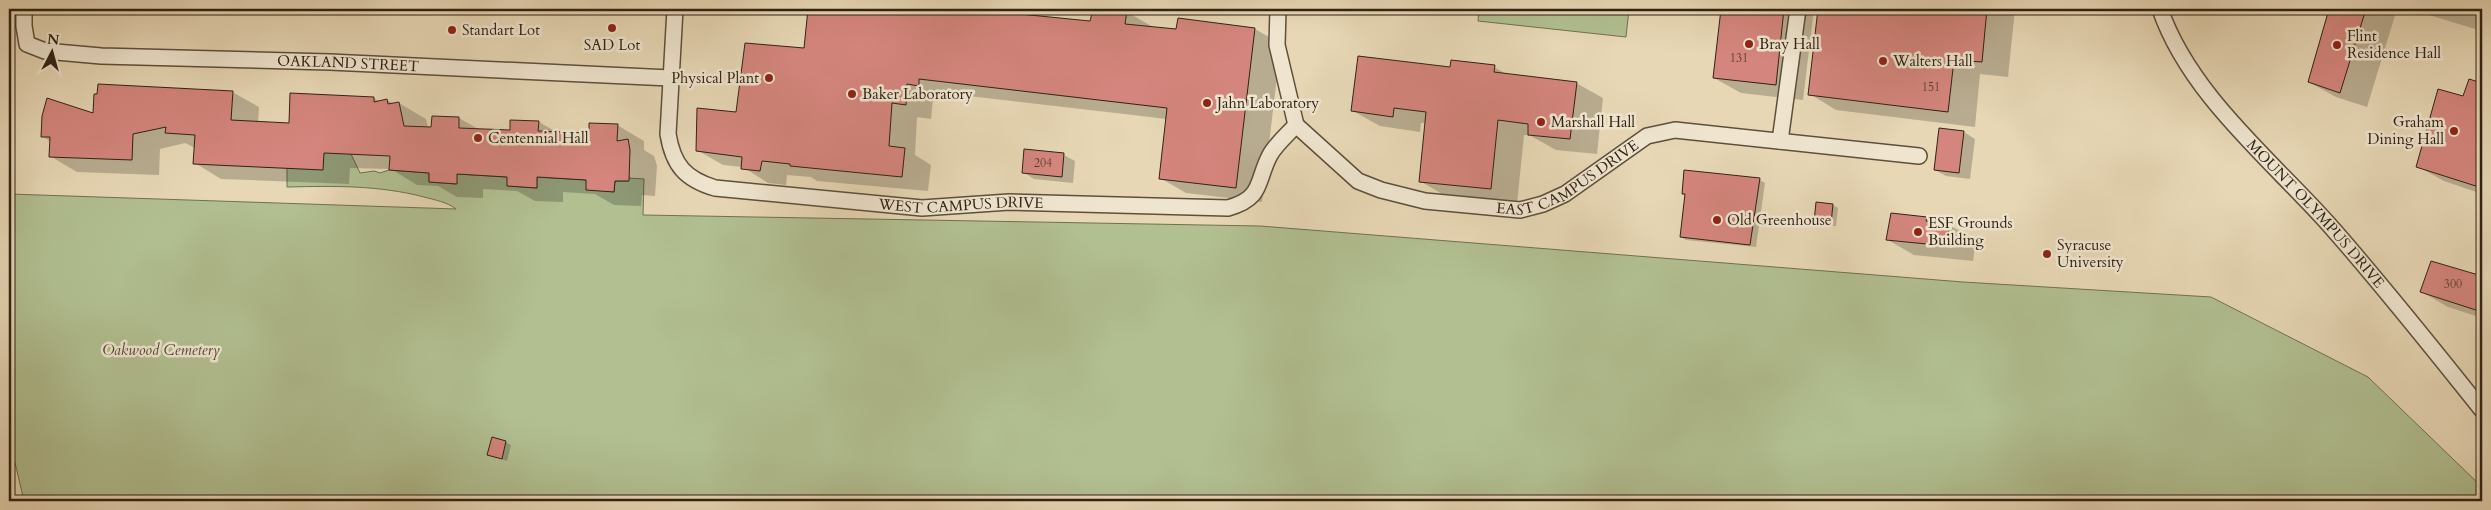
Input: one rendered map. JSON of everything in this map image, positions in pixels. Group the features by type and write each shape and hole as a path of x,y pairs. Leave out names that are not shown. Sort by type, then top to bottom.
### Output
{"street":[{"name":"OAKLAND STREET","path":"24,9 27,44 45,51 101,56 330,62 670,78"},
{"name":"WEST CAMPUS DRIVE","path":"675,9 668,134 671,152 681,170 698,183 725,189 922,208 1009,202 1228,208 1243,204 1258,189 1270,155 1296,125"},
{"path":"1278,9 1277,45 1296,125"},
{"path":"1780,141 1798,9"},
{"name":"MOUNT OLYMPUS DRIVE","path":"2160,9 2188,66 2221,108 2332,228 2482,410"},
{"name":"EAST CAMPUS DRIVE","path":"1296,125 1358,181 1381,190 1425,201 1520,210 1544,204 1565,194 1647,136 1675,130 1919,156"}],"green space":[{"path":"1479,9 1629,9 1626,37 1478,21"},
{"name":"Oakwood Cemetery","path":"325,136 351,154 360,173 374,171 380,173 389,170 429,173 429,182 456,184 457,174 507,177 508,186 537,188 537,177 586,180 614,192 615,181 628,181 629,178 644,179 643,215 1260,226 1963,282 2211,297 2368,377 2482,487 2482,501 24,501 9,437 9,194 456,209 437,200 390,190 339,187 287,187 287,168"}],"building":[{"name":"Baker Laboratory","path":"808,9 969,9 1090,21 1093,9 1104,9 1127,11 1125,24 1176,29 1178,18 1255,28 1236,188 1159,179 1167,108 919,79 919,86 907,84 906,105 892,103 889,146 905,148 902,177 790,166 790,164 762,161 760,171 741,169 742,157 696,151 697,108 736,112 745,43 804,48"},
{"name":"Bray Hall","path":"1721,9 1784,9 1776,85 1713,78"},
{"name":"Walters Hall","path":"1818,9 1987,9 1982,62 1954,60 1948,112 1808,95"},
{"name":"Flint Residence Hall","path":"2329,9 2366,9 2340,93 2308,82"},
{"name":"Marshall Hall","path":"1358,56 1450,67 1451,60 1495,65 1494,72 1577,82 1570,139 1528,135 1528,124 1498,120 1491,189 1419,182 1426,112 1394,108 1393,117 1351,111"},
{"name":"Graham Dining Hall","path":"2469,79 2482,83 2482,188 2416,167 2438,89 2463,96"},
{"name":"Centennial Hall","path":"98,84 233,91 231,120 289,123 290,93 374,97 374,102 387,99 388,104 399,102 404,126 431,127 432,116 459,117 459,128 510,130 510,120 539,121 538,131 589,133 589,123 618,124 617,141 628,139 630,150 629,181 615,181 614,192 586,190 586,180 537,177 537,188 507,186 507,177 457,174 457,184 429,182 429,173 389,170 390,156 324,153 323,170 193,164 195,135 165,133 166,127 133,134 132,160 49,157 50,137 41,137 42,116 47,98 93,113 94,94 97,94"},
{"path":"1939,128 1964,131 1959,173 1934,170"},
{"path":"1024,149 1064,153 1062,177 1022,173"},
{"name":"Old Greenhouse","path":"1684,170 1760,178 1750,245 1680,237 1685,194 1682,194"},
{"path":"1816,202 1833,204 1831,224 1814,222"},
{"name":"ESF Grounds Building","path":"1891,213 1927,217 1926,221 1949,224 1947,246 1886,240"},
{"path":"2431,261 2482,276 2482,312 2420,292"},
{"path":"492,437 506,441 502,459 487,455"}],"place":[{"name":"SAD Lot","path":"612,28"},
{"name":"Standart Lot","path":"452,30"},
{"name":"Bray Hall","path":"1749,44"},
{"name":"Flint Residence Hall","path":"2337,45"},
{"name":"Walters Hall","path":"1883,61"},
{"name":"Physical Plant","path":"769,78"},
{"name":"Baker Laboratory","path":"852,94"},
{"name":"Jahn Laboratory","path":"1207,103"},
{"name":"Marshall Hall","path":"1541,122"},
{"name":"Graham Dining Hall","path":"2454,131"},
{"name":"Centennial Hall","path":"478,138"},
{"name":"Old Greenhouse","path":"1717,220"},
{"name":"ESF Grounds Building","path":"1918,232"},
{"name":"Syracuse University","path":"2047,254"}]}
